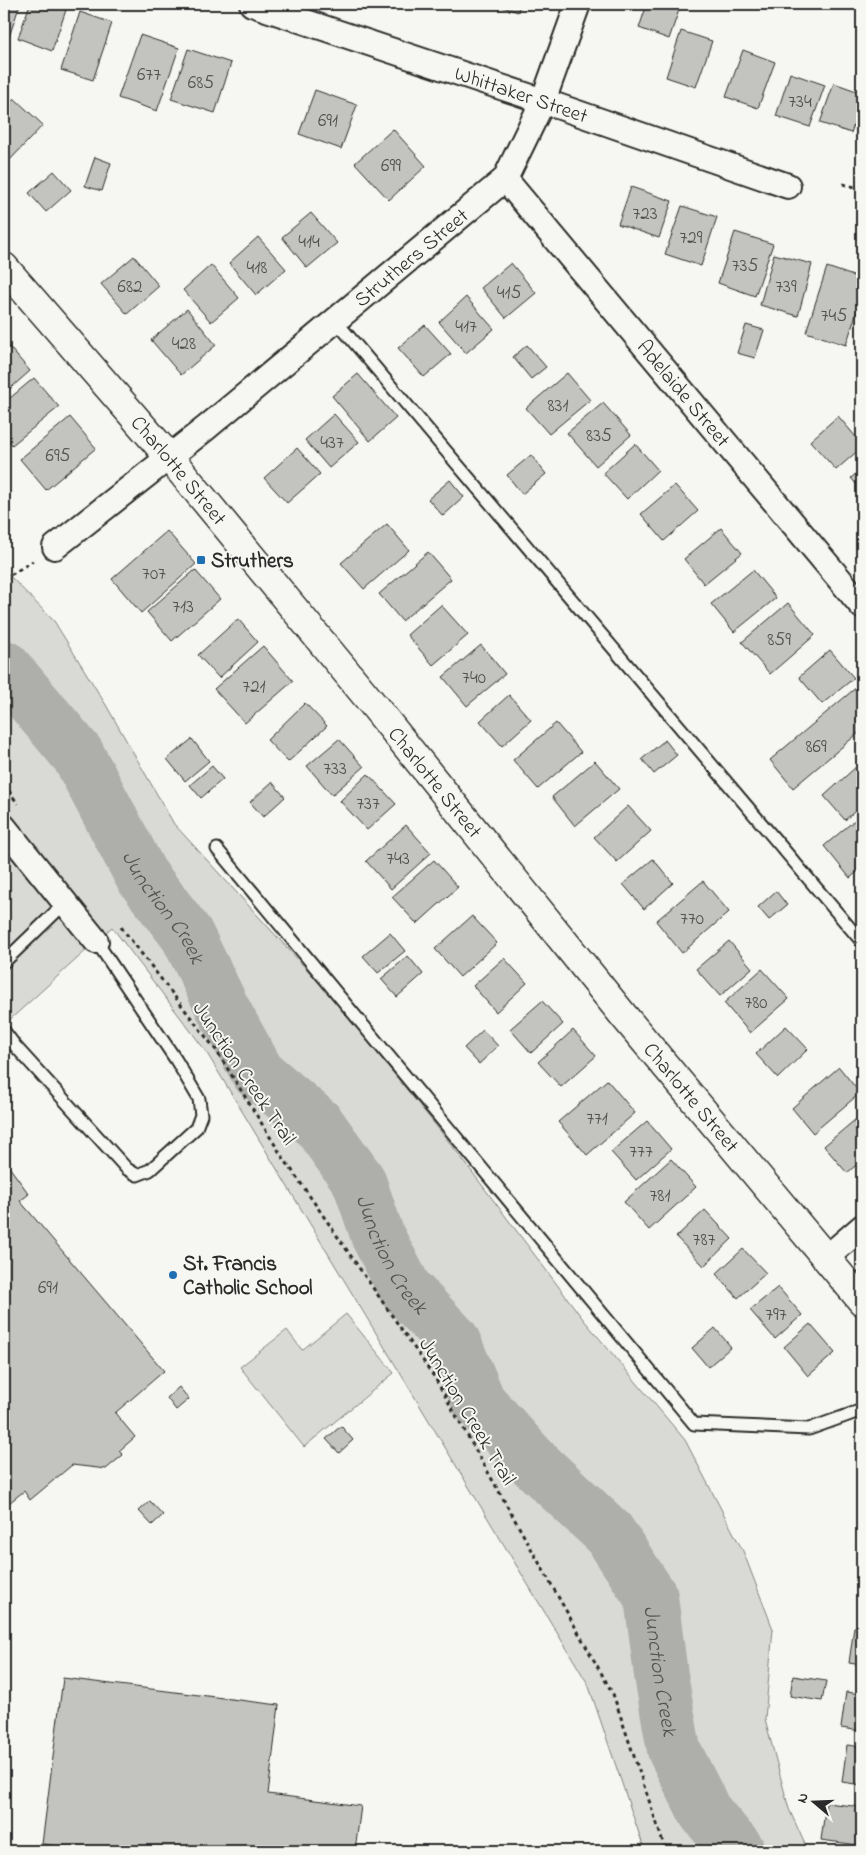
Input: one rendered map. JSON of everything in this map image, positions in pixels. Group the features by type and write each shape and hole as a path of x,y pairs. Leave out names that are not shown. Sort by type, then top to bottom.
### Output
{"street":[{"name":"Whittaker Street","path":"252,4 543,101 788,186"},
{"name":"Struthers Street","path":"55,547 206,428 505,179 543,101 578,4"},
{"name":"Adelaide Street","path":"505,179 862,606"},
{"name":"Charlotte Street","path":"4,268 169,457 623,1015 862,1301"},
{"path":"4,827 96,941"},
{"path":"826,1258 862,1227"}],"lane":[{"path":"335,320 862,942"},
{"path":"218,849 694,1424 809,1429 862,1410"},
{"path":"4,962 66,902"},
{"path":"4,1031 16,1047 127,1169 137,1175 150,1170 196,1128 200,1115 198,1099 176,1060 96,941"}],"path":[{"path":"843,184 862,189"},
{"path":"4,579 55,547"},
{"path":"4,784 21,807"},
{"name":"Junction Creek Trail","path":"119,924 216,1050 280,1152 435,1378 613,1694 666,1851"}],"shaded area":[{"path":"4,570 54,621 106,705 174,824 333,998 454,1148 583,1319 685,1440 743,1551 773,1629 765,1719 789,1809 808,1851 645,1851 588,1684 205,1050 112,927 4,1025"},
{"path":"346,1314 394,1373 304,1447 240,1367 287,1330 302,1350"}],"building":[{"path":"4,4 20,4 7,43 4,42"},
{"path":"30,4 57,4 67,7 52,51 18,38"},
{"path":"493,4 520,4 518,12"},
{"path":"647,4 681,4 669,39 639,28"},
{"path":"80,12 112,23 93,80 61,70"},
{"path":"681,31 712,41 696,87 666,77"},
{"path":"140,35 179,48 157,111 118,98"},
{"path":"188,49 231,63 215,113 171,99"},
{"path":"743,50 775,62 758,108 726,97"},
{"path":"790,73 825,85 810,127 776,116"},
{"path":"834,83 862,93 862,101 851,133 820,123"},
{"path":"315,90 357,105 341,149 299,134"},
{"path":"14,98 43,125 9,161 4,156 4,110"},
{"path":"393,129 426,166 389,200 355,163"},
{"path":"95,157 111,163 102,191 85,186"},
{"path":"54,171 71,190 46,212 29,193"},
{"path":"631,187 672,201 659,238 618,224"},
{"path":"682,206 717,217 701,266 665,254"},
{"path":"311,213 337,243 307,268 282,237"},
{"path":"735,232 773,244 755,296 718,283"},
{"path":"258,237 286,269 256,295 229,263"},
{"path":"774,254 812,264 798,316 760,305"},
{"path":"134,256 159,286 127,314 101,284"},
{"path":"511,263 536,293 506,318 481,288"},
{"path":"211,265 239,298 211,322 183,290"},
{"path":"827,267 862,279 862,296 846,345 806,332"},
{"path":"466,297 494,329 466,353 439,322"},
{"path":"187,309 216,345 181,375 151,340"},
{"path":"425,325 451,354 424,377 398,348"},
{"path":"746,325 764,330 755,358 737,353"},
{"path":"4,341 30,371 4,394"},
{"path":"527,345 546,367 531,379 513,357"},
{"path":"567,373 590,400 549,434 526,408"},
{"path":"358,374 396,418 370,441 332,396"},
{"path":"34,378 59,407 12,445 4,435 4,403"},
{"path":"603,403 631,435 596,466 567,433"},
{"path":"334,414 359,442 329,468 305,440"},
{"path":"838,416 862,444 862,447 836,470 810,441"},
{"path":"70,417 96,448 46,490 20,459"},
{"path":"635,444 658,470 627,499 603,473"},
{"path":"297,448 320,474 287,503 264,478"},
{"path":"531,455 546,474 522,494 507,475"},
{"path":"862,468 862,491 851,478"},
{"path":"450,480 464,497 443,516 428,499"},
{"path":"675,485 698,511 664,541 641,514"},
{"path":"387,524 409,550 364,589 341,563"},
{"path":"721,528 742,553 704,584 684,559"},
{"path":"167,531 196,564 141,613 112,579"},
{"path":"428,552 451,579 402,621 379,594"},
{"path":"195,570 220,599 172,641 147,612"},
{"path":"753,570 776,598 734,632 711,604"},
{"path":"788,603 815,635 770,674 742,642"},
{"path":"441,605 468,635 433,665 407,635"},
{"path":"238,619 258,642 219,678 198,655"},
{"path":"481,645 505,674 467,706 443,677"},
{"path":"263,646 293,681 245,723 214,689"},
{"path":"830,650 854,678 822,704 799,677"},
{"path":"858,686 862,690 862,730 793,788 770,760"},
{"path":"509,695 531,720 502,746 480,721"},
{"path":"305,703 327,726 288,762 267,740"},
{"path":"556,723 581,752 538,789 513,760"},
{"path":"192,739 209,761 185,781 167,759"},
{"path":"339,739 364,767 332,795 307,766"},
{"path":"665,740 677,755 654,774 642,759"},
{"path":"595,761 619,789 575,826 552,797"},
{"path":"212,766 223,779 201,798 190,785"},
{"path":"857,766 862,773 862,805 845,820 824,796"},
{"path":"368,774 396,804 367,830 340,801"},
{"path":"272,782 285,797 263,817 250,802"},
{"path":"628,806 651,831 617,862 594,837"},
{"path":"862,814 862,868 850,878 824,846"},
{"path":"406,825 431,853 391,889 366,861"},
{"path":"653,859 673,883 644,909 623,884"},
{"path":"434,860 458,887 417,924 392,897"},
{"path":"703,881 729,912 682,953 656,921"},
{"path":"776,891 787,905 769,920 758,907"},
{"path":"472,916 497,943 460,977 435,949"},
{"path":"390,933 405,951 378,973 363,956"},
{"path":"729,941 752,968 720,996 696,969"},
{"path":"408,956 423,974 397,997 381,979"},
{"path":"504,958 527,983 496,1012 473,986"},
{"path":"762,969 789,999 750,1033 724,1003"},
{"path":"542,1001 563,1024 531,1053 510,1029"},
{"path":"786,1026 808,1049 778,1078 756,1054"},
{"path":"483,1030 498,1046 479,1064 464,1048"},
{"path":"573,1030 596,1056 561,1087 538,1062"},
{"path":"839,1067 860,1093 813,1133 792,1108"},
{"path":"607,1080 635,1113 587,1155 558,1122"},
{"path":"856,1119 862,1127 862,1160 847,1173 824,1146"},
{"path":"647,1121 671,1149 636,1180 611,1152"},
{"path":"671,1159 696,1187 649,1230 624,1202"},
{"path":"4,1160 29,1194 20,1201 164,1371 115,1413 135,1437 119,1451 123,1455 106,1469 72,1465 30,1500 24,1491 4,1507"},
{"path":"705,1210 732,1239 704,1266 676,1237"},
{"path":"743,1249 766,1273 738,1298 716,1274"},
{"path":"778,1287 802,1315 775,1339 750,1310"},
{"path":"810,1324 835,1353 808,1376 784,1347"},
{"path":"715,1328 731,1347 708,1367 692,1348"},
{"path":"179,1387 189,1399 176,1410 167,1398"},
{"path":"341,1426 353,1440 339,1453 326,1439"},
{"path":"150,1501 163,1515 152,1525 139,1511"},
{"path":"854,1627 862,1628 862,1665 849,1663"},
{"path":"793,1676 826,1681 822,1701 790,1696"},
{"path":"63,1678 279,1705 268,1794 361,1806 355,1851 103,1851 42,1844"},
{"path":"846,1692 862,1694 862,1731 841,1728"},
{"path":"847,1745 862,1747 862,1785 842,1782"},
{"path":"826,1803 862,1807 858,1845 821,1840"}],"waterway":[{"name":"Junction Creek","path":"4,667 78,755 141,875 187,935 223,1009 258,1073 318,1124 359,1181 378,1237 405,1289 453,1340 479,1402 533,1462 609,1533 651,1597 661,1675 674,1750 705,1812 738,1851"}],"place":[{"name":"Struthers","path":"201,560"},
{"name":"St. Francis Catholic School","path":"173,1275"}]}
